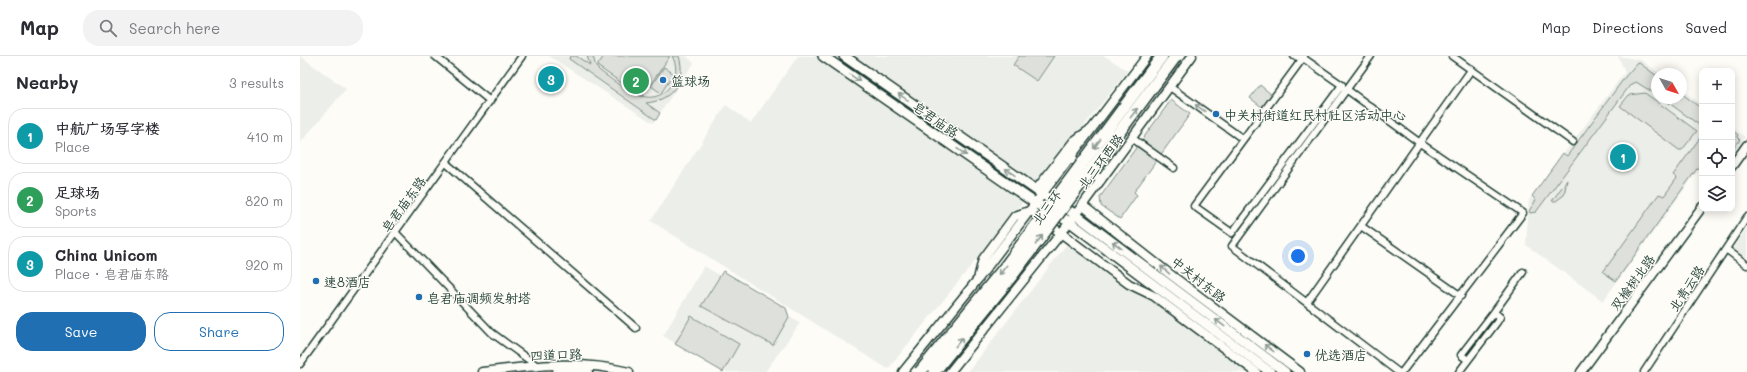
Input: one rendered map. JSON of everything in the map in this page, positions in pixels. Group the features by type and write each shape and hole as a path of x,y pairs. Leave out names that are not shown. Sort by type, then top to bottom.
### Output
{"highway":[{"name":"北三环","path":"920,372 1005,267 1162,56"},
{"name":"北三环","path":"934,372 1014,273 1176,56"}],"main road":[{"name":"皂君庙路","path":"823,56 1032,207 1073,218"},
{"name":"皂君庙路","path":"844,56 1039,192 1059,204 1073,218"},
{"path":"1073,218 1270,372"},
{"name":"中关村东路","path":"1073,218 1285,372"}],"street":[{"path":"434,56 490,101"},
{"name":"皂君庙东路","path":"300,364 396,233 522,56"},
{"name":"北三环西路","path":"1032,207 1039,192 1070,157 1147,56"},
{"name":"北三环西路","path":"950,372 1073,218 1192,56"},
{"path":"1294,56 1304,57 1342,85 1232,233 1194,206 1304,57"},
{"path":"1371,56 1232,246 1398,372"},
{"path":"1452,56 1573,142"},
{"path":"1307,302 1471,70"},
{"path":"1170,87 1243,139"},
{"path":"1346,89 1420,143 1523,213 1402,372"},
{"path":"1039,192 1078,136 1091,130"},
{"path":"1132,138 1174,168"},
{"path":"1735,162 1747,145"},
{"path":"1070,157 1101,180"},
{"path":"446,163 636,328"},
{"path":"1046,222 1086,169"},
{"name":"中关村东路","path":"1082,205 1171,275 1300,372"},
{"path":"903,372 978,279 984,259 1015,216 1032,207 1046,222 1129,284 1154,296 1256,372"},
{"name":"双榆树北路","path":"1581,372 1699,211"},
{"name":"北青云路","path":"1644,372 1747,217"},
{"path":"1361,226 1461,296"},
{"path":"396,233 492,333 536,365"},
{"path":"1726,249 1747,265"},
{"path":"1468,360 1461,355 1523,272"},
{"path":"1459,372 1500,317 1494,312"},
{"name":"四道口路","path":"482,372 536,365 580,364 629,372"},
{"name":"四道口路","path":"557,372 588,372"}],"shaded area":[{"path":"300,56 346,89 300,143"},
{"path":"549,56 686,56 694,63 653,123"},
{"path":"570,56 576,56 590,65 587,56 593,56 596,67 600,71 626,89 646,97 655,97 664,92 672,83 676,70 672,56 679,56 681,74 679,81 670,94 655,101 646,103 660,113 656,120 569,59"},
{"path":"604,56 670,56 642,97 597,66"},
{"path":"798,56 1105,56 1128,71 888,369 651,221 726,105 751,123"},
{"path":"1019,56 1054,56 1037,81 1013,65"},
{"path":"1618,56 1641,60 1652,68 1651,104 1687,104 1687,94 1699,103 1699,169 1603,301 1526,245 1529,200 1625,72"},
{"path":"1638,62 1651,72 1651,91 1636,82 1631,84 1536,212 1530,213 1529,211 1536,200 1532,196 1563,153 1567,156 1625,77"},
{"name":"篮球场","path":"664,67 674,74 661,93 651,86"},
{"path":"1260,85 1272,95 1263,108 1250,98"},
{"path":"1645,93 1651,97 1651,104 1660,104 1697,131 1682,150 1679,150 1620,106 1629,95"},
{"path":"1687,98 1699,107 1699,125 1670,104 1687,104"},
{"path":"1171,100 1190,114 1134,192 1137,195 1120,219 1101,206 1100,197"},
{"path":"1735,129 1745,137 1735,152"},
{"path":"1735,132 1738,135 1737,137 1740,140 1735,146"},
{"path":"1699,139 1699,166 1616,281 1603,272 1659,194 1664,196 1677,178 1673,175"},
{"path":"1567,180 1564,195 1556,201 1552,201"},
{"path":"1747,228 1747,259 1733,249"},
{"path":"1073,236 1247,372 968,372"},
{"path":"704,266 800,323 765,372 727,372 663,336"},
{"path":"723,271 786,308 789,317 773,345 701,306"},
{"path":"691,316 739,344 723,372 675,344"}],"place":[{"name":"China Unicom","path":"551,79"},
{"name":"篮球场","path":"663,80"},
{"name":"足球场","path":"636,81"},
{"name":"中关村街道红民村社区活动中心","path":"1216,114"},
{"name":"中航广场写字楼","path":"1623,157"},
{"name":"速8酒店","path":"316,281"},
{"name":"皂君庙调频发射塔","path":"419,297"},
{"name":"优选酒店","path":"1307,354"}]}
